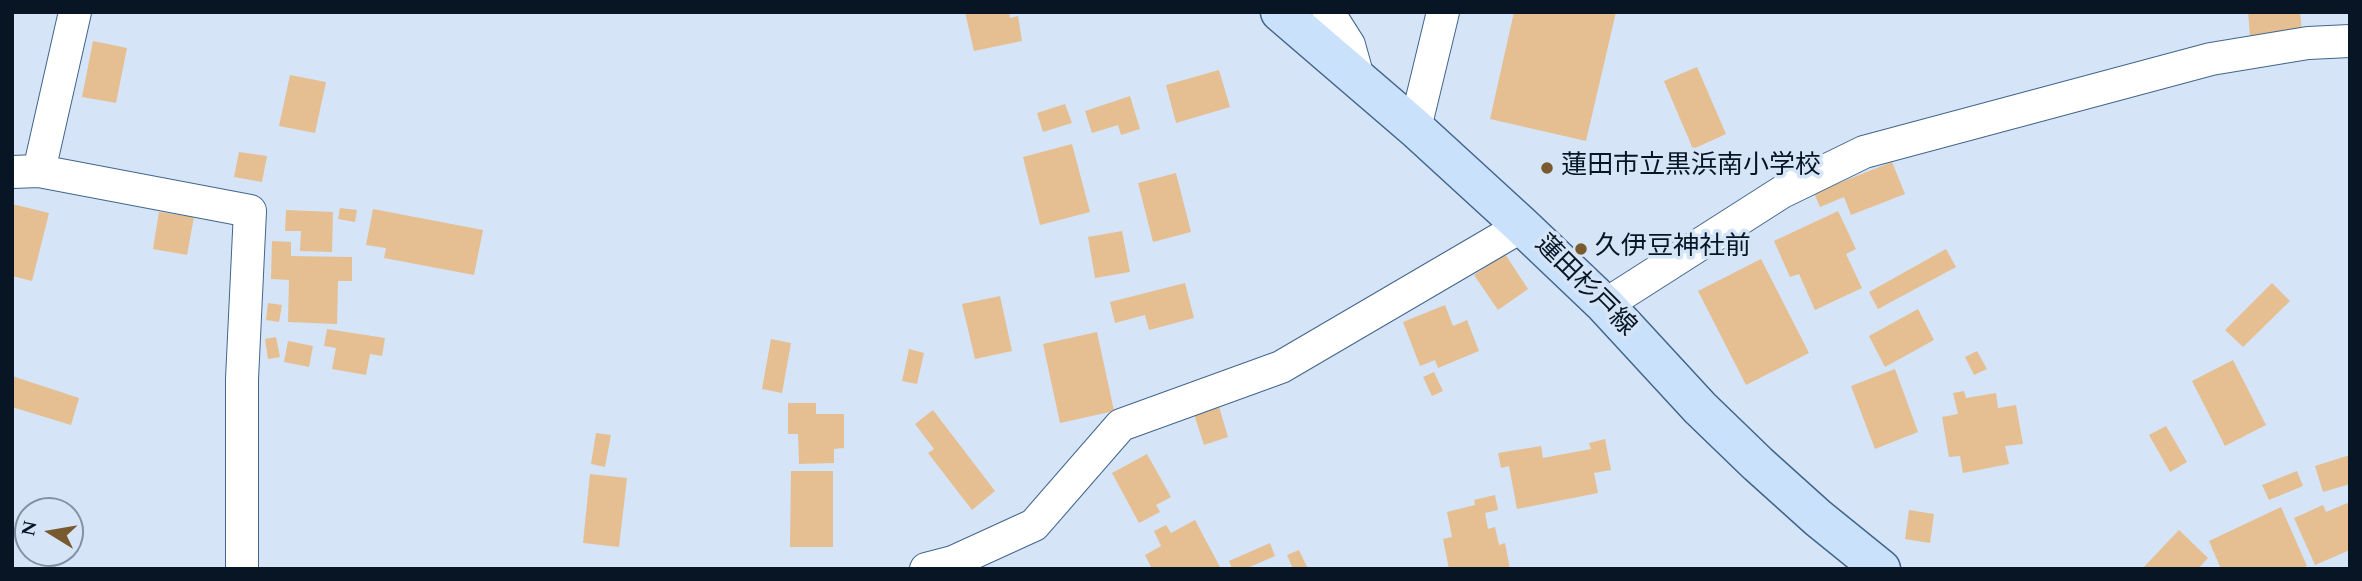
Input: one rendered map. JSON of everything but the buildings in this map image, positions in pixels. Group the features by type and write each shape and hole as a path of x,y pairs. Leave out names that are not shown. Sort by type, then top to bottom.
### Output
{"main road":[{"name":"蓮田杉戸線","path":"1280,12 1415,128 1522,226 1605,305 1700,408 1758,464 1875,568"}],"street":[{"path":"75,12 26,171 250,211 242,379 242,569"},
{"path":"1328,12 1349,45 1359,81"},
{"path":"1415,128 1443,12"},
{"path":"1605,305 1782,192 1864,152 2211,59 2308,43 2350,41"},
{"path":"926,569 953,562 1034,525 1121,425 1281,367 1522,226"}],"place":[{"name":"蓮田市立黒浜南小学校","path":"1547,168"},
{"name":"久伊豆神社前","path":"1581,249"}]}
